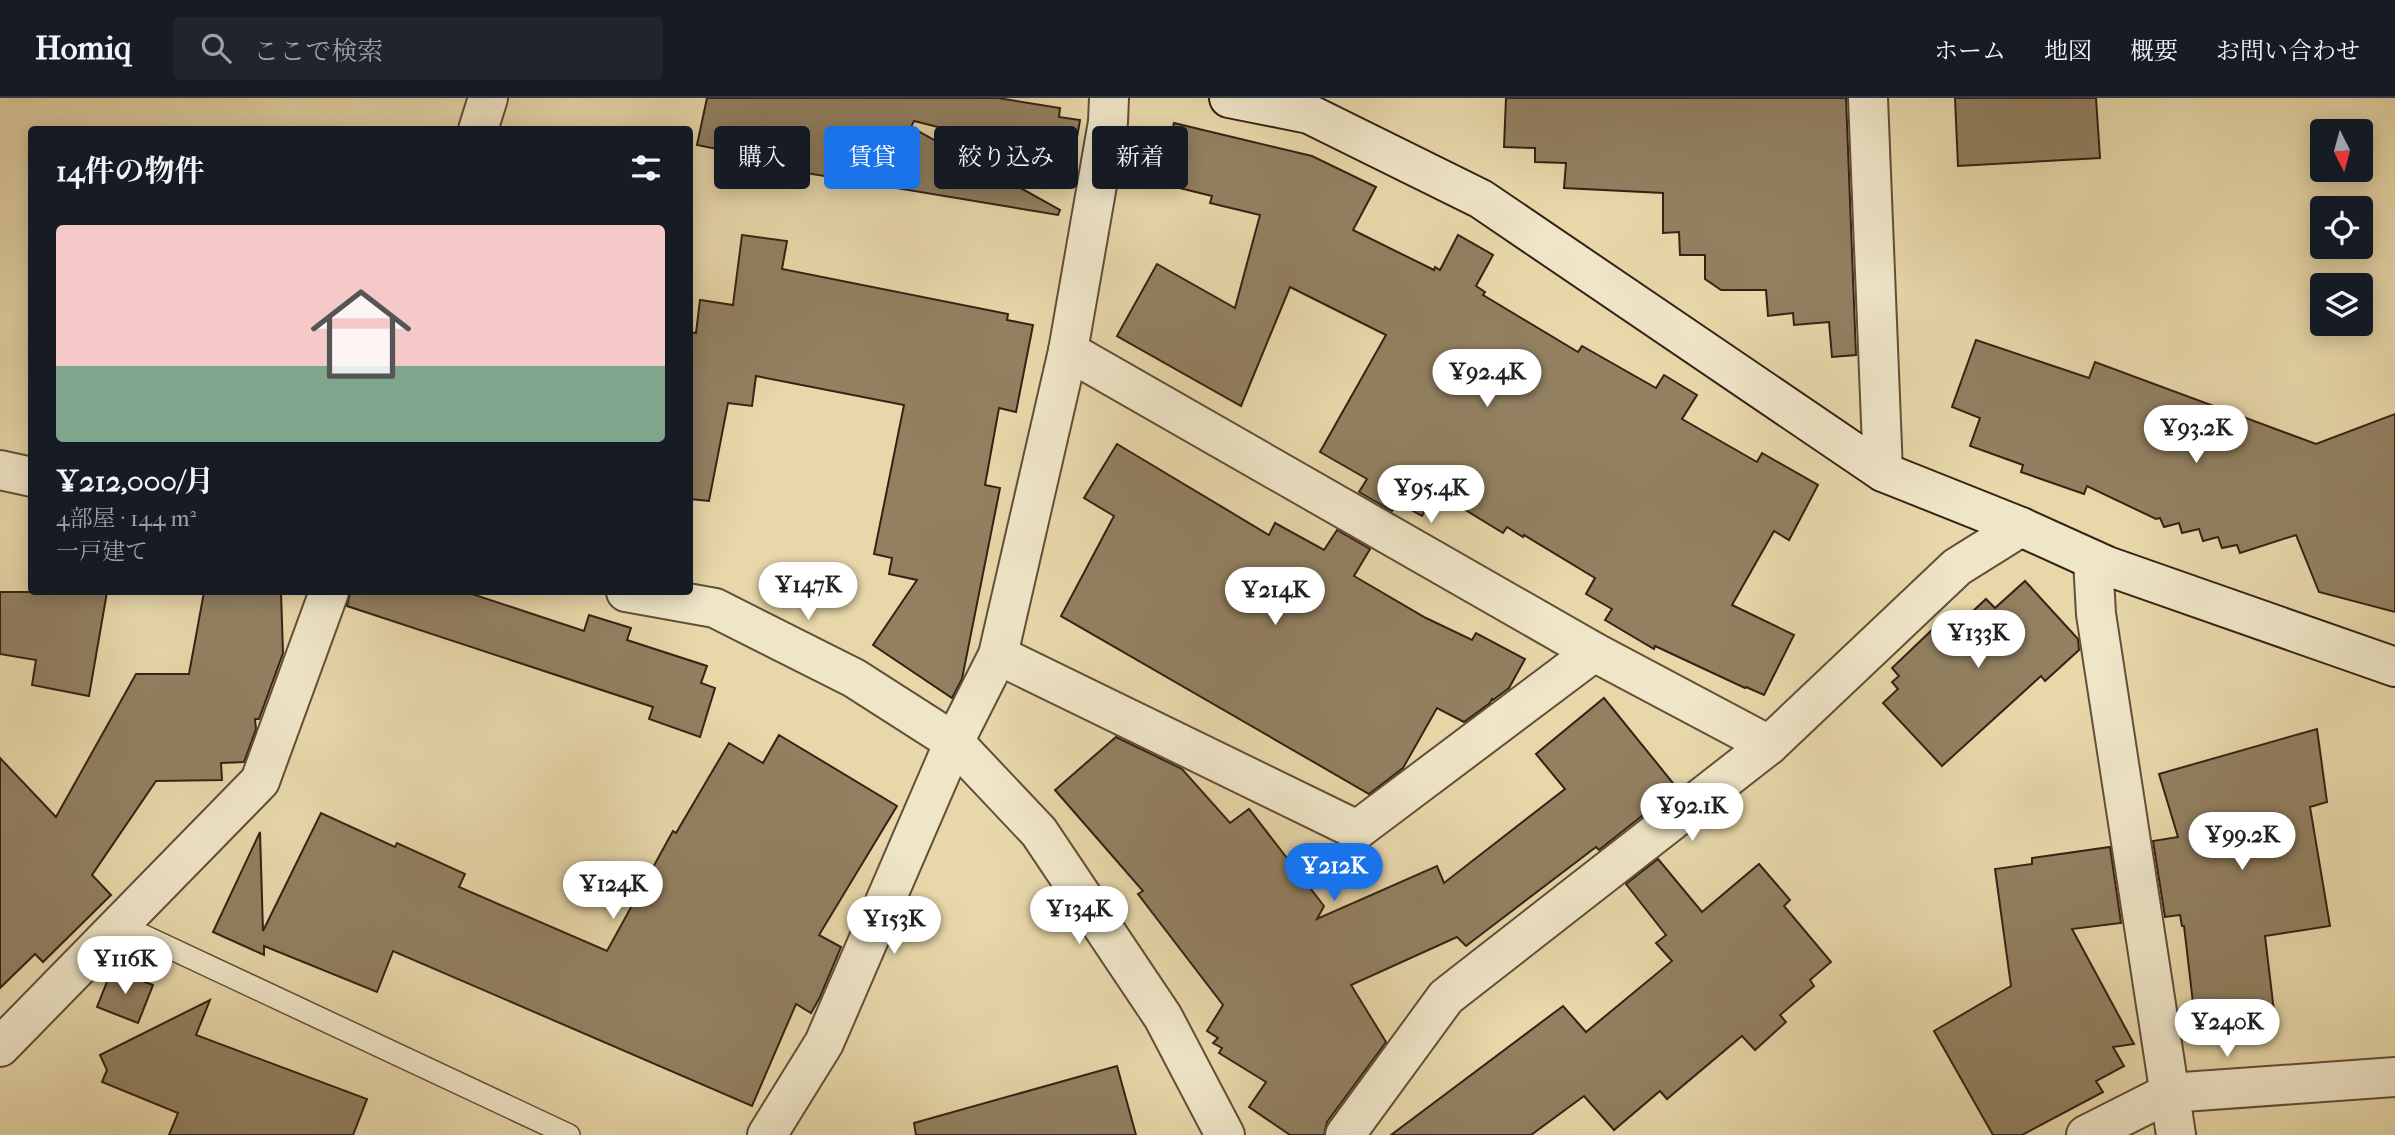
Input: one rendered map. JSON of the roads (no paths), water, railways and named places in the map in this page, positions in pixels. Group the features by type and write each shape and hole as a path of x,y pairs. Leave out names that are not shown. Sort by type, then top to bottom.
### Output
{"street":[{"path":"479,126 488,98"},
{"path":"767,1135 824,1043 954,742 998,655 1068,351 1108,122 1109,98"},
{"path":"1229,98 1309,114 1481,199 1883,472 2021,527 2093,560 2395,667"},
{"path":"1868,98 1883,472"},
{"path":"1068,351 1594,652 1769,746"},
{"path":"0,470 28,476"},
{"path":"1345,1135 1446,996 1769,746 1956,567 2021,527"},
{"path":"2093,560 2098,628 2176,1135"},
{"path":"0,1047 260,781 328,595"},
{"path":"643,595 715,608 854,678 954,742 1039,832 1163,1017 1225,1135"},
{"path":"998,655 1357,830 1594,652"},
{"path":"2086,1135 2169,1093 2395,1077"}],"lane":[{"path":"121,925 569,1135"}]}
